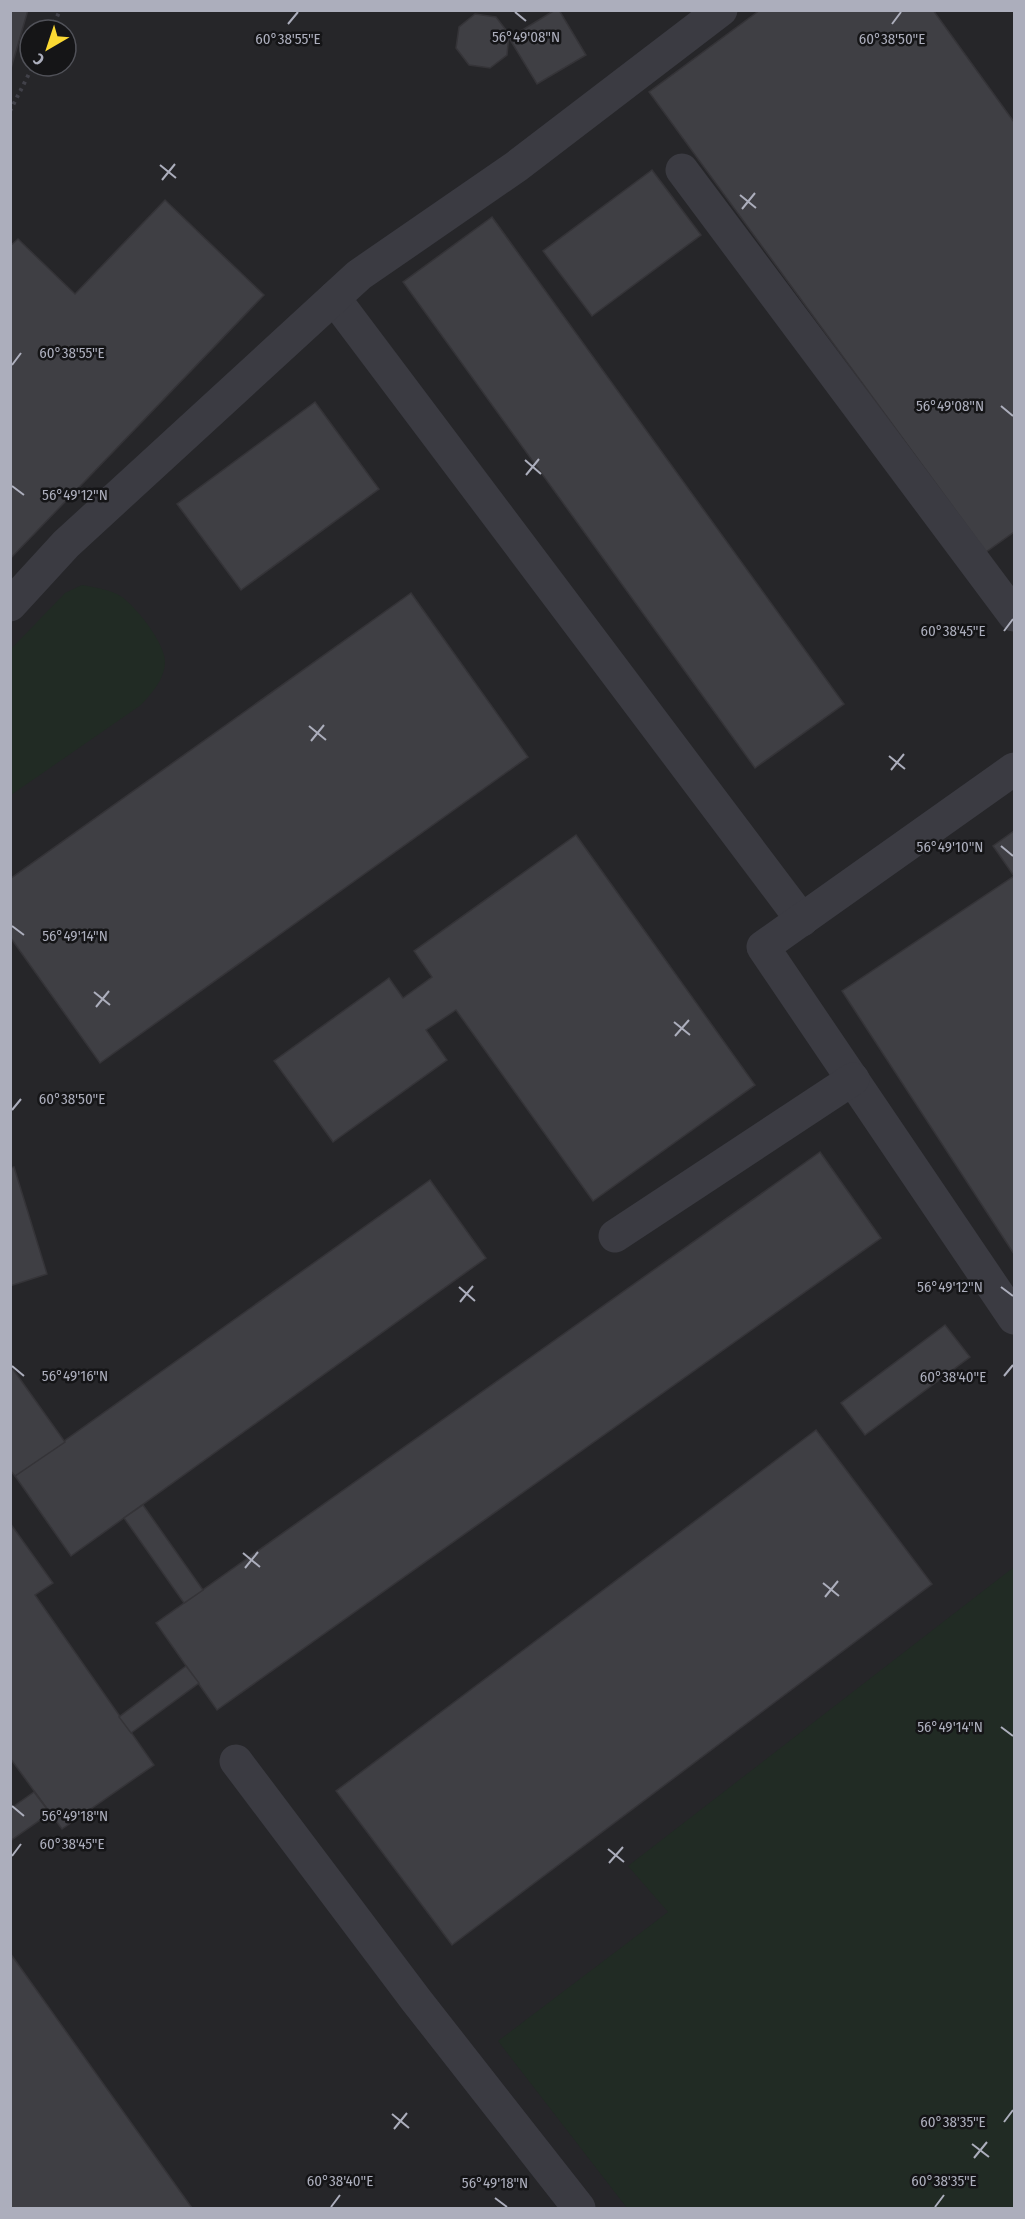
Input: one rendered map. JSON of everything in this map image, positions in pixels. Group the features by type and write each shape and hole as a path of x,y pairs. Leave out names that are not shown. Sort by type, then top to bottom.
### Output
{"lane":[{"path":"10,605 66,544 359,275 517,166 721,10"},
{"path":"682,170 1014,615"},
{"path":"334,298 802,920"},
{"path":"1014,770 763,947 1014,1318"},
{"path":"615,1236 853,1079"},
{"path":"236,1761 416,2000 579,2208"}],"path":[{"path":"10,111 27,78"}],"shaded area":[{"path":"11,11 1014,11 1014,2208 11,2208"},
{"path":"82,585 117,594 135,609 149,626 160,645 165,661 163,674 141,705 11,795 11,649 65,593"},
{"path":"1014,1567 1014,2208 627,2208 498,2041 668,1912 628,1866"}],"building":[{"path":"10,10 28,10 26,18 18,18 18,44 10,72"},
{"path":"555,10 559,10 586,55 537,84 509,38"},
{"path":"760,10 933,10 1014,122 1014,532 986,552 649,92"},
{"path":"475,14 496,17 509,34 507,55 490,68 469,65 456,48 459,27"},
{"path":"652,170 701,235 592,316 543,251"},
{"path":"165,200 264,295 10,559 10,246 18,239 75,294"},
{"path":"492,217 844,704 755,768 403,282"},
{"path":"315,402 379,489 241,590 177,504"},
{"path":"411,593 528,757 100,1063 10,937 10,879"},
{"path":"1014,831 1014,876 993,846"},
{"path":"576,835 755,1085 593,1201 456,1010 426,1030 447,1060 333,1142 274,1061 389,978 403,998 432,977 414,951"},
{"path":"1014,876 1014,1254 842,991"},
{"path":"820,1152 881,1238 217,1710 156,1623"},
{"path":"14,1167 47,1274 10,1286 10,1168"},
{"path":"430,1180 486,1258 71,1556 15,1476"},
{"path":"945,1325 970,1357 865,1435 841,1403"},
{"path":"10,1365 65,1442 15,1476 10,1470"},
{"path":"816,1430 932,1584 452,1945 336,1791"},
{"path":"143,1505 203,1590 184,1603 124,1518"},
{"path":"10,1523 53,1583 35,1595 154,1765 62,1829 10,1758"},
{"path":"186,1666 199,1683 131,1733 119,1717"},
{"path":"34,1792 50,1813 10,1841 10,1809"},
{"path":"10,1953 192,2208 10,2208"}]}
